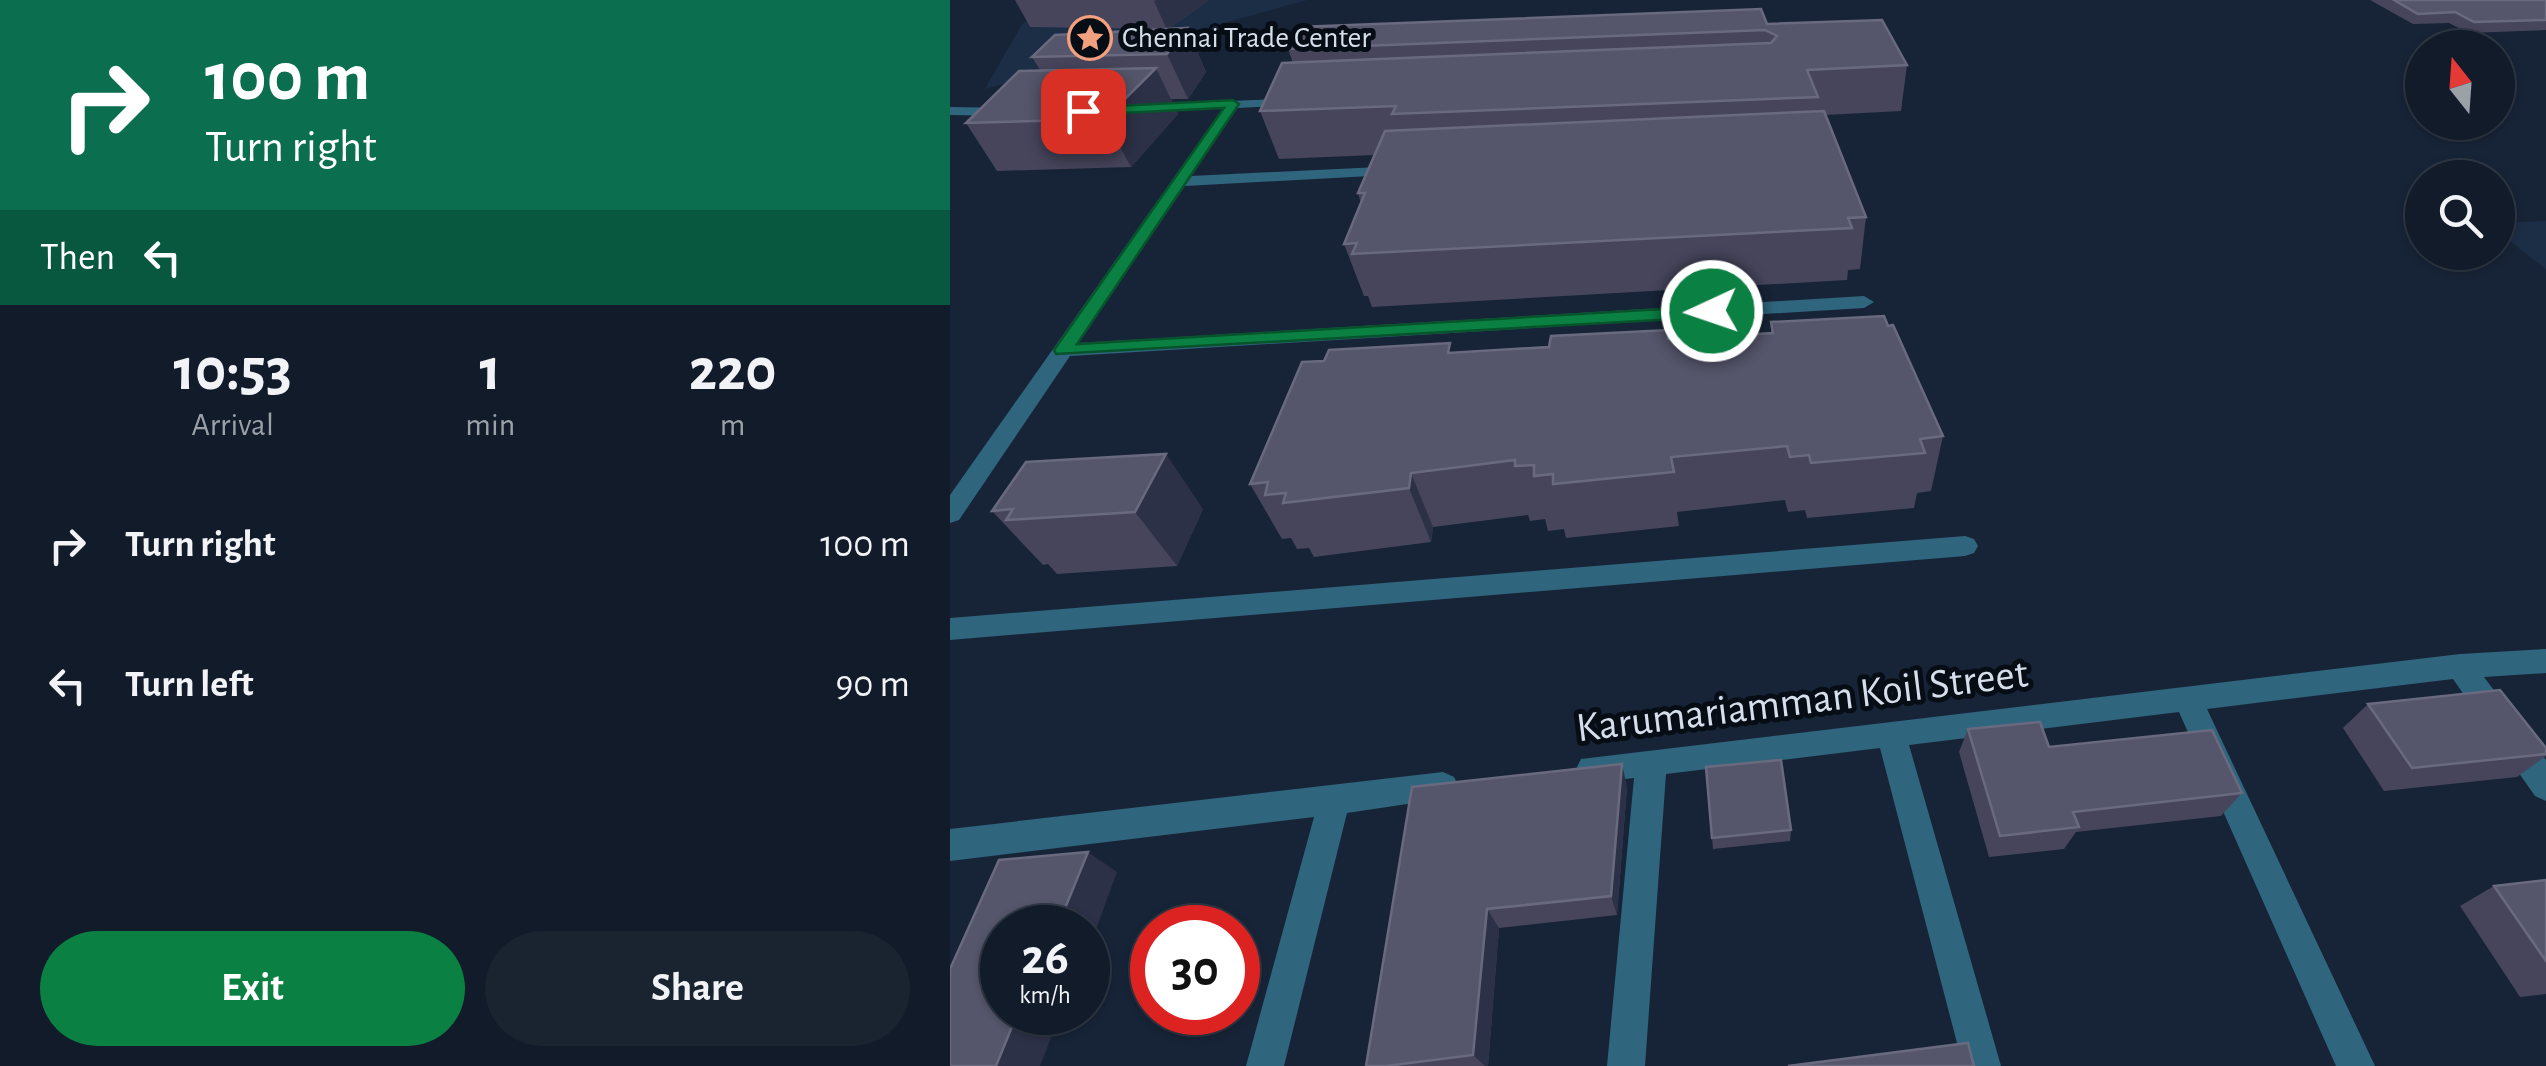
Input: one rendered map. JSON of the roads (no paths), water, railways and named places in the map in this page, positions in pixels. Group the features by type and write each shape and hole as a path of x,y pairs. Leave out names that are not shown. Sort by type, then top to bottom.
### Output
{"street":[{"path":"1123,109 1312,101"},
{"path":"950,514 1233,104"},
{"path":"950,112 1026,112"},
{"path":"1180,181 1418,170"},
{"path":"1063,350 1864,302"},
{"path":"950,629 1964,546"},
{"name":"Karumariamman Koil Street","path":"1572,771 2460,666 2546,662"},
{"path":"2460,666 2546,786"},
{"path":"2187,698 2356,1066"},
{"path":"1891,734 1982,1066"},
{"path":"1626,1066 1651,762"},
{"path":"950,844 1473,783"},
{"path":"1265,1066 1335,799"}],"place":[{"name":"Chennai Trade Center","path":"1090,38"}]}
